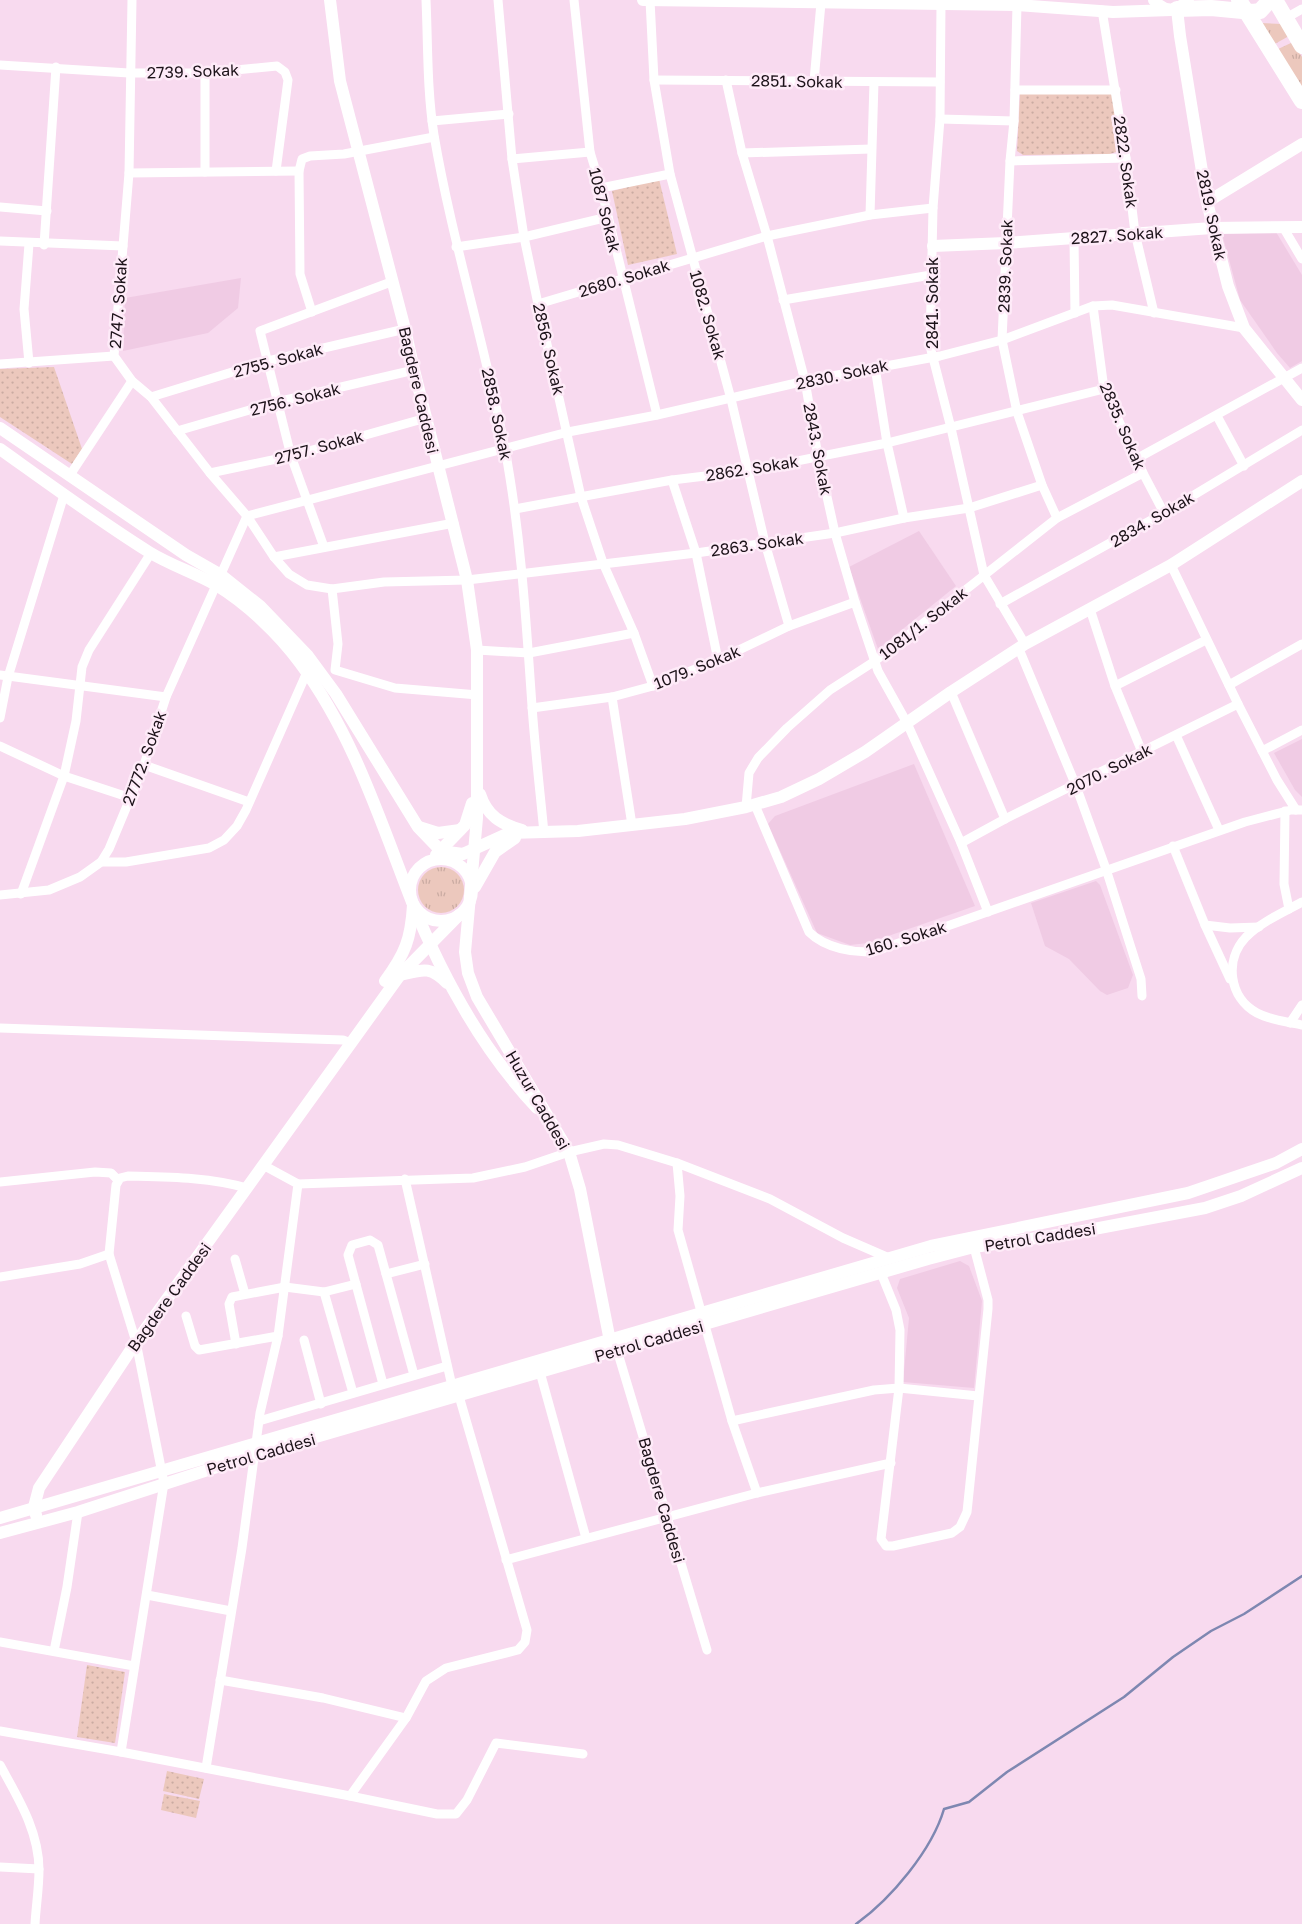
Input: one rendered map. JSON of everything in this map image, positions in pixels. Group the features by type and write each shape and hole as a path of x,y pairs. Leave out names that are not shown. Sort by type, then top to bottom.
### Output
{"highway":[{"path":"1179,6 1242,6 1260,11 1270,0"},
{"path":"1275,0 1302,46"},
{"path":"1242,6 1302,101"}],"main road":[{"name":"Bagdere Caddesi","path":"330,0 340,81 391,282 405,329 467,580 477,650 477,784"},
{"path":"643,0 821,3 928,2 1107,11 1179,6"},
{"path":"1107,11 1134,6 1141,0"},
{"path":"1154,0 1164,9 1179,6"},
{"name":"2819. Sokak","path":"1179,6 1180,36 1207,202 1228,286 1244,328 1302,400"},
{"path":"1207,202 1302,144"},
{"name":"2827. Sokak","path":"933,246 1006,243 1212,228 1302,227"},
{"path":"0,428 186,555 219,580 274,633 307,672 321,693 360,769 413,903 455,992 482,1037 516,1086 556,1128"},
{"path":"0,449 64,495 151,553 242,591 278,624 308,656 325,679 418,827 440,851 462,867 469,877 472,895"},
{"path":"440,851 458,854 475,850 504,835 578,832 685,819 750,806 781,797 819,779 865,752 951,692 1022,646 1170,565 1302,481"},
{"path":"477,784 468,819 440,851 419,869 412,879 410,891 413,903 420,913 436,921 448,920 459,915 467,906 497,850 511,840 538,833"},
{"path":"477,784 484,806 496,820 538,833"},
{"path":"472,895 477,784"},
{"path":"418,827 438,833 460,830"},
{"path":"428,862 440,859 452,861"},
{"name":"Huzur Caddesi","path":"472,895 465,948 470,981 569,1152 580,1189 613,1346"},
{"name":"Bağdere Caddesi","path":"34,1507 39,1488 136,1342 323,1080 405,951 411,929 413,903"},
{"name":"Bağdere Caddesi","path":"347,1042 400,975 459,915"},
{"path":"400,975 431,970 437,973 455,992"},
{"path":"703,1319 889,1258 972,1236 1188,1193 1276,1163 1302,1150"},
{"name":"Petrol Caddesi","path":"0,1533 78,1512 163,1477 455,1391 540,1372 613,1346 703,1319 974,1247 1078,1232 1205,1208 1240,1196 1302,1168"},
{"path":"455,1391 613,1346"},
{"path":"0,1518 34,1507 163,1477"},
{"path":"34,1507 38,1522"}],"street":[{"name":"2747. Sokak","path":"132,0 129,73 129,173 114,356 132,381 151,397 210,473 247,516 274,557 289,574"},
{"name":"2858. Sokak","path":"426,0 434,137 456,247 479,330 505,448 515,508 523,572 529,653 538,833"},
{"name":"2856. Sokak","path":"498,0 512,159 524,237 581,497 603,563 634,633 653,686"},
{"name":"1087 Sokak","path":"574,0 590,152 601,188 622,280 658,415"},
{"name":"1082. Sokak","path":"650,0 654,80 670,174 732,399 765,543 789,626"},
{"path":"814,81 821,3"},
{"name":"2841. Sokak","path":"941,4 940,119 933,208 931,275 930,346 932,357 951,428 984,575 1022,646 1076,786 1106,869 1141,979 1142,996"},
{"name":"2839. Sokak","path":"1017,5 1014,121 1010,161 1002,340 1017,412 1042,485 1057,518"},
{"path":"1286,18 1302,10"},
{"name":"2822. Sokak","path":"1107,11 1135,233 1154,313"},
{"name":"2739. Sokak","path":"0,65 129,73 205,73 277,66 286,72 288,80 276,170"},
{"path":"44,245 56,67"},
{"path":"205,73 205,172"},
{"name":"2851. Sokak","path":"654,80 940,82"},
{"name":"2843. Sokak","path":"726,80 742,153 767,236 805,381 818,456 835,533 855,602 876,660 878,671 907,722 961,843 988,912"},
{"path":"870,215 874,82"},
{"path":"1015,90 1116,90"},
{"path":"432,121 509,114"},
{"path":"940,119 1014,121"},
{"path":"312,312 300,274 299,171 302,159 310,156 344,154 434,137"},
{"path":"742,153 871,149"},
{"path":"512,159 590,152"},
{"path":"1010,161 1126,158"},
{"path":"129,173 299,171"},
{"path":"601,188 670,174"},
{"path":"0,207 47,211"},
{"name":"2680. Sokak","path":"538,304 767,236 870,215 933,208"},
{"path":"456,247 524,237 608,217"},
{"path":"1283,227 1302,259"},
{"path":"1074,238 1075,313"},
{"path":"0,241 44,245 123,246"},
{"path":"29,244 24,309 29,363"},
{"path":"784,300 931,275"},
{"path":"324,547 291,456 260,331 391,282"},
{"name":"2830. Sokak","path":"247,516 305,499 438,468 568,432 658,415 805,381 932,357 1002,340 1093,306 1112,305 1244,328"},
{"name":"2835. Sokak","path":"1093,306 1104,389 1143,474 1164,513"},
{"name":"2755. Sokak","path":"151,397 268,362 405,329"},
{"path":"0,364 114,356"},
{"path":"875,367 887,443 904,518"},
{"path":"1136,459 1302,368"},
{"name":"2756. Sokak","path":"178,431 277,402 414,370"},
{"path":"70,475 132,381"},
{"name":"2862. Sokak","path":"515,508 672,480 747,471 887,443 1104,389"},
{"path":"1217,416 1244,466"},
{"name":"2757. Sokak","path":"210,473 291,456 426,418"},
{"name":"2834. Sokak","path":"1000,604 1164,513 1302,430"},
{"name":"1081/1. Sokak","path":"750,806 749,772 758,758 787,728 830,690 876,660 1057,518 1143,474"},
{"path":"672,480 696,553 718,660"},
{"name":"2863. Sokak","path":"289,574 307,585 332,589 384,582 467,580 696,553 835,533 904,518 969,508 1042,485"},
{"path":"0,718 4,676 64,495"},
{"path":"166,697 247,516"},
{"path":"274,557 454,522"},
{"path":"21,894 64,776 76,720 82,667 89,650 151,553"},
{"path":"1170,565 1277,780 1299,810"},
{"path":"325,679 335,670 338,644 332,589"},
{"name":"1079. Sokak","path":"532,708 612,697 653,686 718,660 789,626 855,602"},
{"path":"1090,609 1115,686 1142,752"},
{"path":"477,650 529,653 634,633"},
{"path":"1115,686 1206,640"},
{"path":"1229,685 1302,644"},
{"path":"335,670 394,688 478,695"},
{"path":"0,895 21,894 59,886 80,877 101,862 126,862 209,848 224,840 237,826 249,802 307,672"},
{"name":"27772. Sokak","path":"4,676 166,697 144,765 101,862"},
{"path":"951,692 1005,819"},
{"path":"612,697 632,825"},
{"name":"2070. Sokak","path":"961,843 1005,819 1076,786 1238,704"},
{"path":"1262,751 1302,730"},
{"path":"1176,735 1219,830"},
{"path":"0,746 64,776 131,798"},
{"path":"144,765 249,802"},
{"name":"160. Sokak","path":"750,806 805,925 818,939 853,952 876,951 1219,830 1285,811 1299,810"},
{"path":"1285,811 1284,884 1289,909"},
{"path":"1173,846 1205,924 1244,1003 1256,1012 1302,1025"},
{"path":"1236,990 1232,975 1235,954 1245,938 1259,927 1302,902"},
{"path":"1205,924 1226,928 1259,927"},
{"path":"1290,1022 1302,1005"},
{"path":"0,1028 347,1042"},
{"path":"263,1165 298,1184 473,1178 491,1176 569,1152 604,1144 632,1147 770,1198 843,1238 889,1258"},
{"path":"677,1163 680,1196 678,1230 732,1421 757,1493"},
{"path":"0,1182 94,1172 111,1174 118,1180"},
{"path":"121,1752 147,1595 163,1477 136,1342 109,1254 116,1184 118,1180 128,1176 179,1178 229,1183 247,1188"},
{"path":"350,1796 406,1718 420,1688 439,1671 518,1650 523,1645 527,1630 447,1366 405,1179"},
{"path":"206,1768 259,1421 278,1336 298,1184"},
{"path":"383,1384 348,1253 352,1246 361,1242 370,1240 376,1243 414,1376"},
{"path":"881,1273 900,1323 899,1388 882,1543 886,1546 893,1546 952,1533 960,1527 967,1512 988,1309 988,1300 974,1247"},
{"path":"0,1277 80,1264 109,1254"},
{"path":"235,1259 245,1294"},
{"path":"386,1274 425,1264"},
{"path":"236,1344 229,1302 232,1297 285,1287 324,1292 356,1284"},
{"path":"324,1292 352,1394"},
{"path":"186,1316 197,1349 278,1336"},
{"path":"304,1340 321,1404"},
{"name":"Bagdere Caddesi","path":"613,1346 668,1517 707,1650"},
{"path":"259,1421 447,1366"},
{"path":"540,1372 586,1538"},
{"path":"732,1421 874,1390 899,1388 978,1396"},
{"path":"506,1560 757,1493 891,1463"},
{"path":"54,1652 78,1512"},
{"path":"147,1595 231,1611"},
{"path":"0,1642 134,1666"},
{"path":"220,1680 323,1698 406,1718"},
{"path":"0,1731 206,1768 437,1814 456,1814 467,1800 496,1743 583,1754"},
{"path":"0,1765 30,1823 39,1869 35,1924"},
{"path":"0,1867 39,1869"}],"shaded area":[{"path":"1276,232 1302,275 1302,361 1290,368 1277,353 1240,300 1222,234"},
{"path":"241,278 238,308 208,333 123,351 125,298"},
{"path":"919,531 956,586 878,649 849,567"},
{"path":"1302,739 1302,797 1295,790 1274,753"},
{"path":"914,764 975,906 868,943 850,945 817,933 768,824 775,816"},
{"path":"1096,881 1100,885 1133,975 1128,988 1107,995 1100,991 1069,959 1045,946 1031,903"},
{"path":"960,1261 969,1266 982,1301 974,1388 903,1382 909,1318 897,1288 900,1279"}],"green space":[{"path":"1260,23 1282,24 1289,36 1273,45"},
{"path":"1293,42 1302,57 1302,87 1276,50"},
{"path":"1113,93 1120,147 1116,152 1110,154 1023,155 1017,151 1020,94"},
{"path":"659,179 677,254 628,265 612,191"},
{"path":"54,367 82,449 72,464 0,417 0,369"},
{"path":"441,867 454,871 460,877 464,890 460,903 454,909 441,913 428,909 422,903 418,890 422,877 428,871"},
{"path":"87,1665 125,1672 115,1743 77,1737"},
{"path":"167,1771 204,1779 199,1799 163,1791"},
{"path":"164,1794 200,1801 196,1818 161,1810"}],"waterway":[{"path":"856,1924 883,1901 909,1872 930,1841 944,1809 969,1802 1007,1772 1124,1697 1173,1657 1211,1631 1244,1614 1302,1576"}]}
